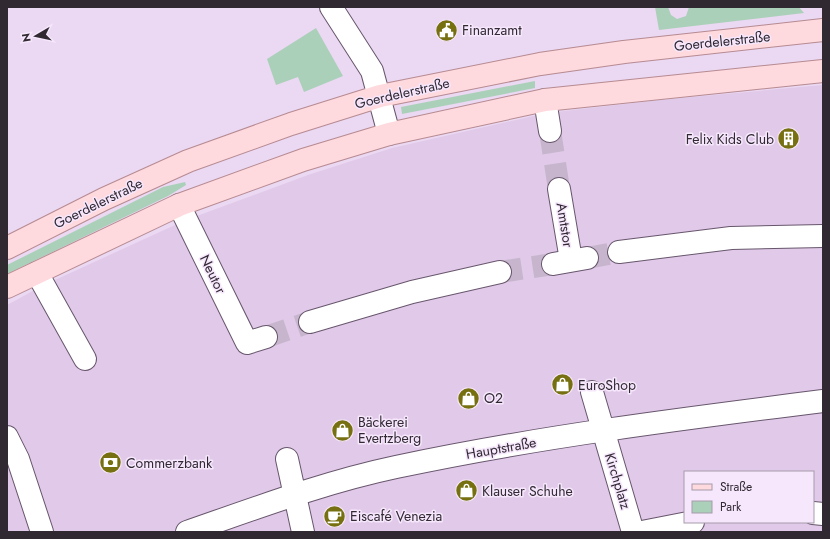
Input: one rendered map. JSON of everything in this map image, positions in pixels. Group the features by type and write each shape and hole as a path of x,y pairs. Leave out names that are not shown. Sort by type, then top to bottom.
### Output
{"main road":[{"name":"Goerdelerstraße","path":"7,248 104,199 188,161 291,124 380,96 540,64 616,53 823,30"},
{"path":"7,287 179,205 303,160 389,134 545,100 823,71"}],"street":[{"path":"331,7 372,71 380,96 389,134"},
{"path":"545,100 550,131"},
{"name":"Amtstor","path":"559,189 570,261"},
{"name":"Neutor","path":"179,205 257,340"},
{"path":"619,252 731,238 823,236"},
{"path":"310,322 412,292 500,272"},
{"path":"37,273 85,359"},
{"path":"592,392 603,430"},
{"name":"Hauptstraße","path":"188,532 295,494 395,467 603,430 823,400"},
{"name":"Kirchplatz","path":"603,430 633,532"},
{"path":"7,437 18,459 42,532"},
{"path":"287,459 303,532"},
{"path":"642,532 688,523"}],"shaded area":[{"path":"823,85 823,532 7,532 7,305 44,285 186,220 308,175 392,148 547,113 660,100"}],"green space":[{"path":"655,7 668,7 671,15 677,19 686,16 689,7 799,7 804,13 659,30"},
{"path":"316,28 343,76 304,92 298,77 276,85 267,59"},
{"path":"535,81 535,88 402,114 401,107"},
{"path":"185,182 186,185 168,196 7,274 7,265 163,187"}],"tunnel":[{"path":"550,131 559,189"},
{"path":"587,258 619,252"},
{"path":"500,272 553,264"},
{"path":"266,337 310,322"}],"place":[{"name":"Finanzamt","path":"446,30"},
{"name":"Felix Kids Club","path":"789,139"},
{"name":"EuroShop","path":"562,385"},
{"name":"O2","path":"469,398"},
{"name":"Bäckerei Evertzberg","path":"343,430"},
{"name":"Commerzbank","path":"111,463"},
{"name":"Klauser Schuhe","path":"466,491"},
{"name":"Eiscafé Venezia","path":"334,516"}]}
